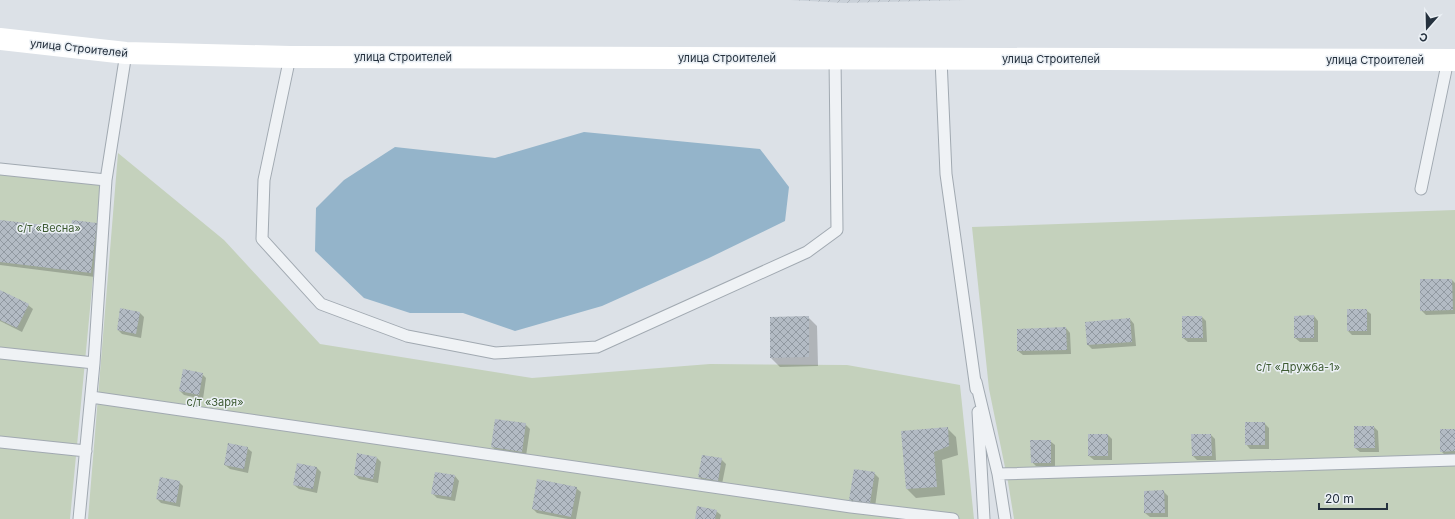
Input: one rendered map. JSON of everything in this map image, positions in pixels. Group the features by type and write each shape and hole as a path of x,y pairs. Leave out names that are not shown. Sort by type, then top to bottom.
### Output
{"main road":[{"name":"улица Строителей","path":"0,39 126,53 290,57 1452,60"}],"lane":[{"path":"79,519 94,363 106,180 126,53"},
{"path":"290,57 264,180 262,239 321,304 407,336 494,353 597,347 807,252 837,230 835,58"},
{"path":"941,59 946,174 976,382 984,519"},
{"path":"1421,189 1452,60"},
{"path":"0,169 106,180"},
{"path":"0,353 94,363"},
{"path":"976,382 998,474 1004,519"},
{"path":"91,397 851,507 953,519"},
{"path":"0,442 86,451"},
{"path":"998,474 1455,460"}],"shaded area":[{"path":"790,0 966,0 844,3"}],"green space":[{"name":"с/т «Заря»","path":"118,153 224,240 320,344 532,378 710,364 847,365 960,385 974,519 88,519"},
{"name":"с/т «Весна»","path":"0,173 102,183 70,519 0,519"},
{"name":"с/т «Дружба-1»","path":"1455,210 1455,519 1014,519 989,389 972,227"}],"water":[{"path":"584,132 760,149 789,187 785,221 709,258 602,306 515,331 463,313 410,313 364,298 315,251 316,208 344,180 395,147 495,158"}],"building":[{"path":"0,220 71,228 72,220 97,223 91,273 0,262"},
{"path":"1420,279 1452,279 1453,310 1420,311"},
{"path":"0,290 29,304 17,328 0,320"},
{"path":"120,308 140,312 136,334 117,330"},
{"path":"1347,309 1367,309 1367,331 1347,331"},
{"path":"1314,315 1314,338 1294,338 1294,316"},
{"path":"809,316 809,357 770,358 770,317"},
{"path":"1182,316 1202,316 1203,338 1182,338"},
{"path":"1130,318 1132,342 1087,345 1085,322"},
{"path":"1066,327 1067,350 1017,351 1017,329"},
{"path":"183,369 203,373 199,395 179,391"},
{"path":"495,419 526,423 522,452 491,447"},
{"path":"1245,422 1265,422 1265,445 1245,445"},
{"path":"1354,426 1374,426 1375,448 1354,448"},
{"path":"948,427 949,446 934,452 937,487 906,489 901,431"},
{"path":"1440,429 1455,429 1455,451 1440,452"},
{"path":"1088,434 1108,434 1108,456 1088,456"},
{"path":"1191,434 1211,434 1212,456 1192,456"},
{"path":"1030,440 1051,440 1051,463 1031,463"},
{"path":"228,443 248,447 244,469 224,465"},
{"path":"357,453 377,457 373,479 354,475"},
{"path":"702,455 722,458 718,481 698,477"},
{"path":"297,463 317,467 313,489 293,485"},
{"path":"854,469 875,472 870,503 849,500"},
{"path":"435,472 455,475 451,497 431,494"},
{"path":"160,477 180,481 176,503 156,499"},
{"path":"537,479 577,487 571,517 532,509"},
{"path":"1164,490 1165,513 1144,513 1144,491"},
{"path":"697,506 717,510 715,519 695,519"}]}
